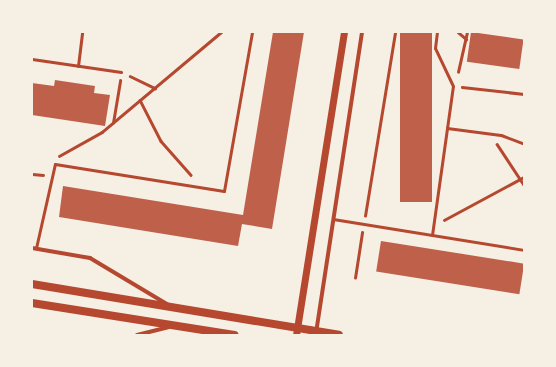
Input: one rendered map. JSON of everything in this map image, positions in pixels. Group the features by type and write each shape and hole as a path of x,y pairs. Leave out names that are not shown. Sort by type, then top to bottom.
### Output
{"main road":[{"path":"32,284 174,308 296,332 340,335"},
{"path":"32,303 234,335"}],"street":[{"path":"296,332 344,32"},
{"path":"316,333 362,32"},
{"path":"34,248 90,258 174,308"},
{"path":"137,335 173,325"}],"lane":[{"path":"78,66 82,32"},
{"path":"34,248 55,164 224,191 252,32"},
{"path":"432,235 453,86 435,48 437,32"},
{"path":"32,59 121,72"},
{"path":"447,128 490,134 524,144"},
{"path":"333,219 524,250"}],"path":[{"path":"55,164 60,153 113,124 221,32"},
{"path":"355,278 395,32"},
{"path":"458,32 466,39"},
{"path":"467,32 453,86 524,94"},
{"path":"113,124 121,72 155,88"},
{"path":"140,100 162,141 202,187"},
{"path":"490,134 523,178 524,185"},
{"path":"433,226 523,178"}],"building":[{"path":"273,32 304,32 272,229 242,224 238,246 59,217 63,186 243,215"},
{"path":"400,32 432,32 432,202 400,202"},
{"path":"471,32 523,39 519,69 467,62"},
{"path":"55,80 95,86 94,93 110,95 105,126 32,115 32,83 54,86"},
{"path":"381,241 524,264 519,294 376,272"}]}
